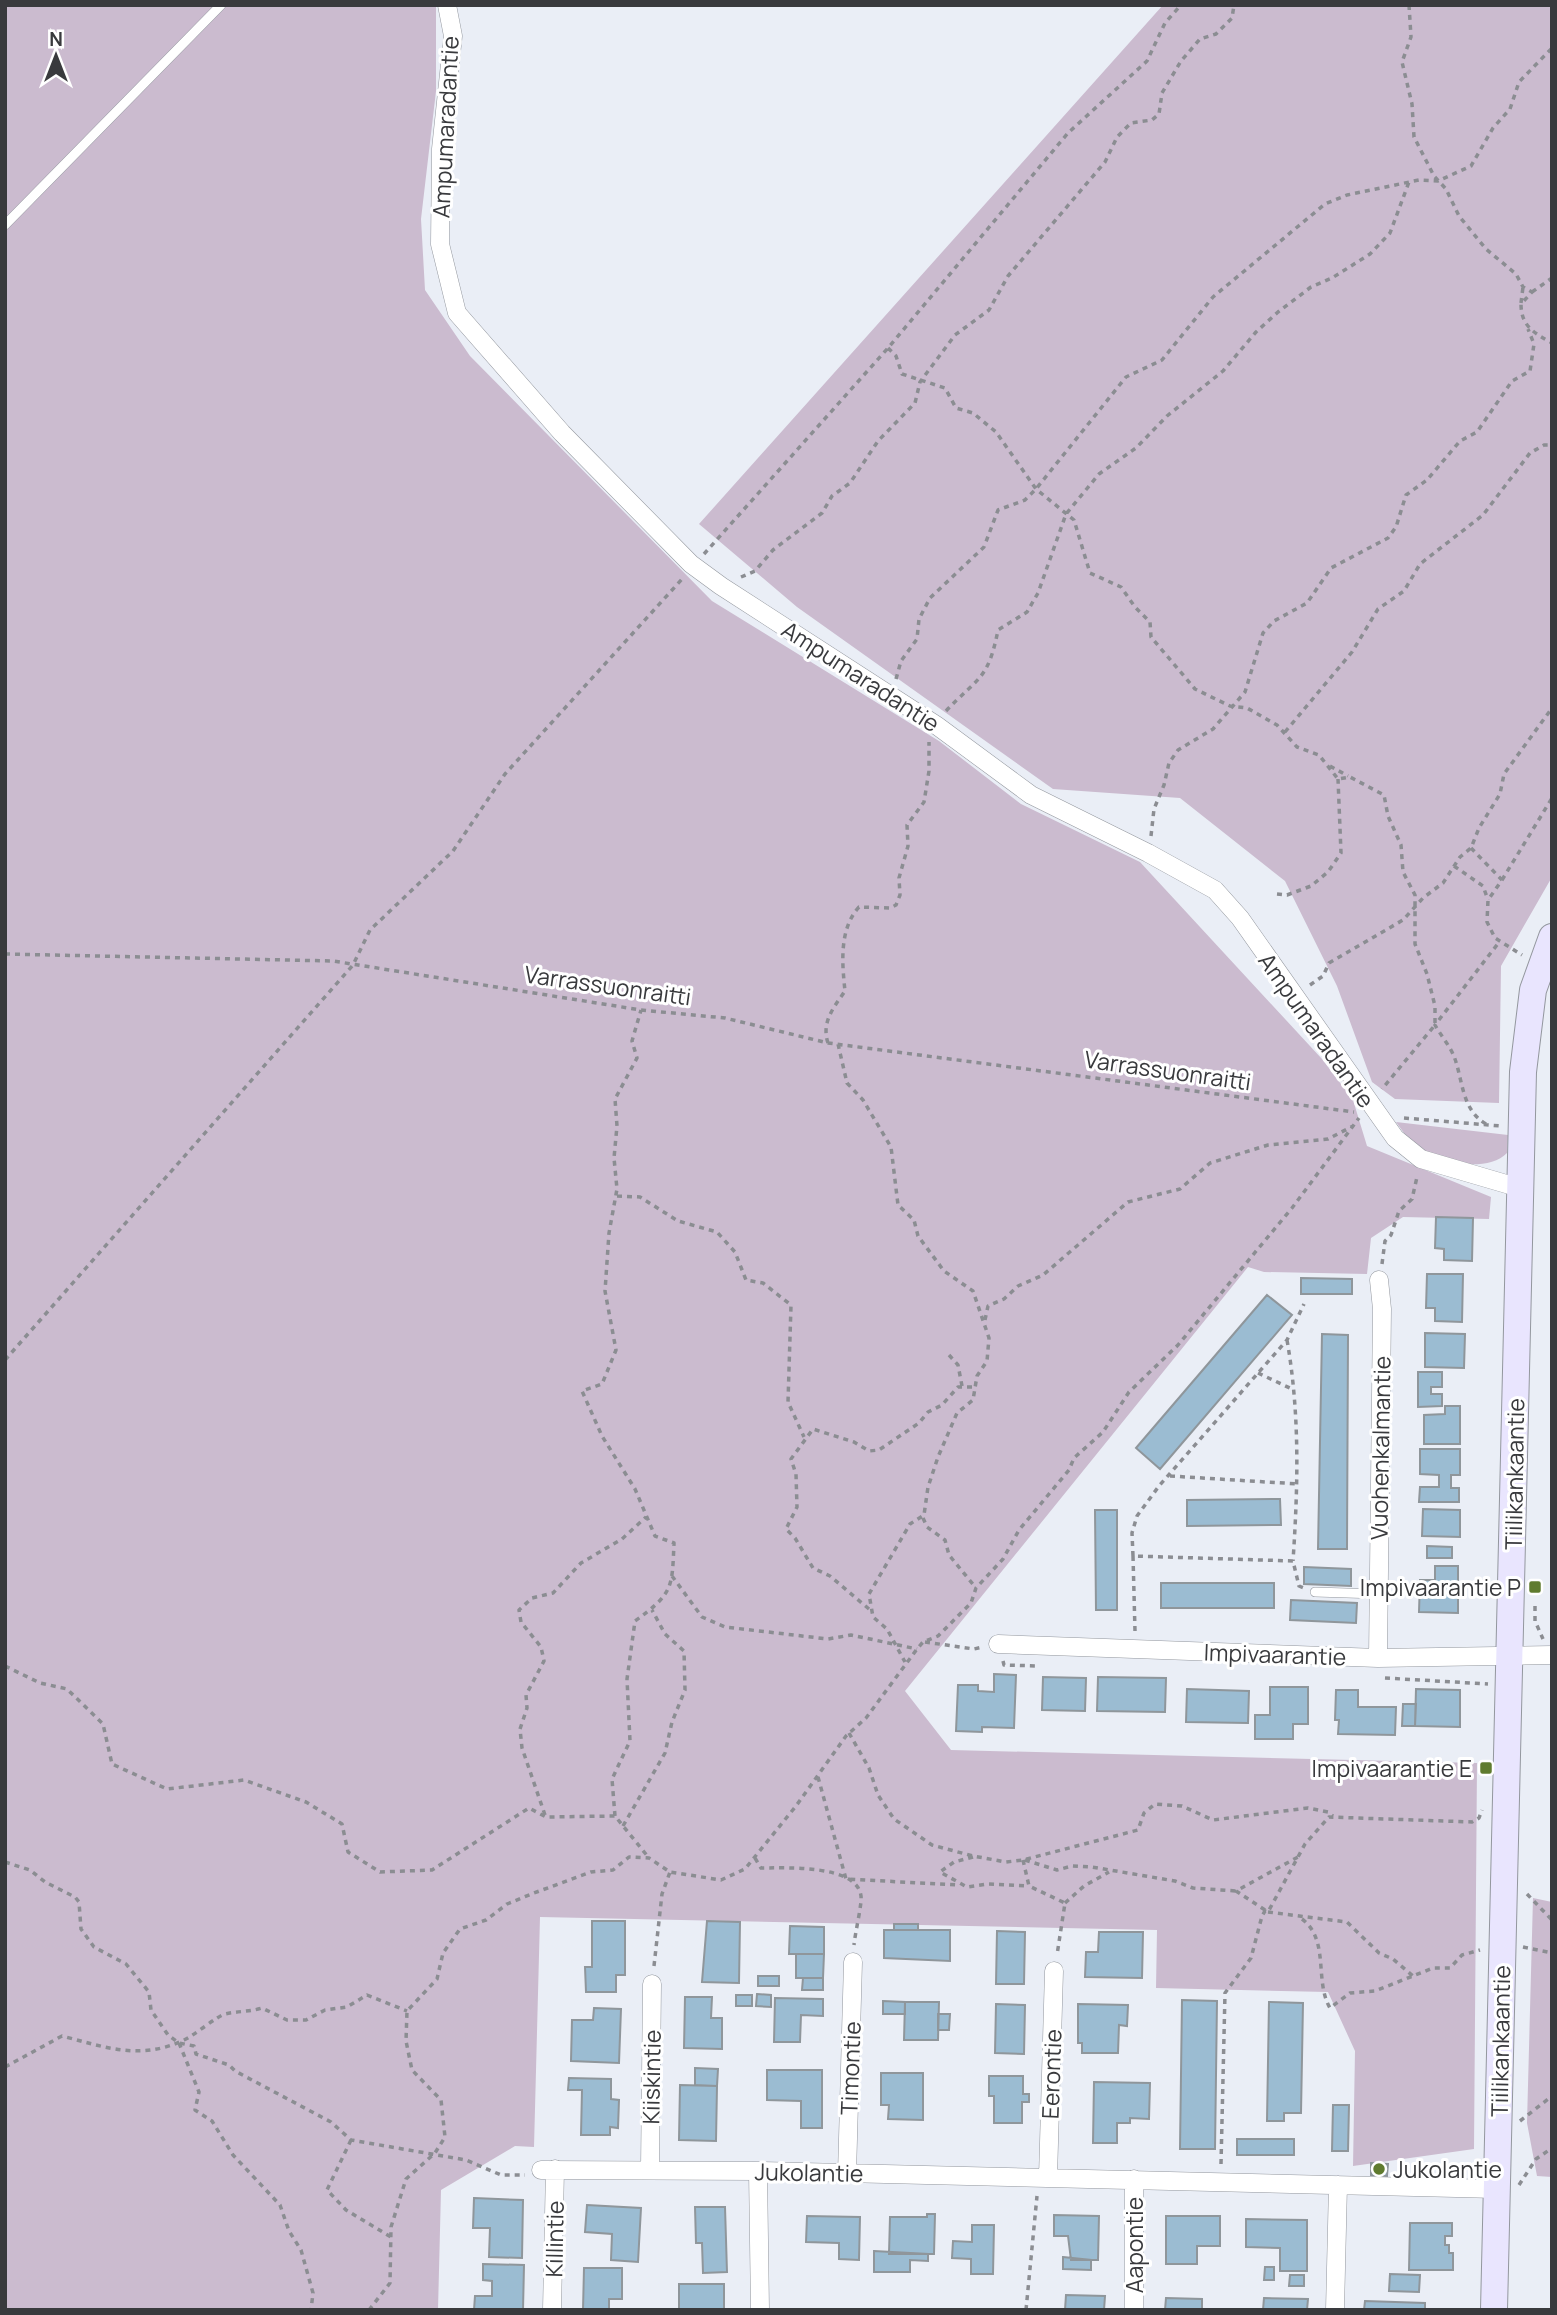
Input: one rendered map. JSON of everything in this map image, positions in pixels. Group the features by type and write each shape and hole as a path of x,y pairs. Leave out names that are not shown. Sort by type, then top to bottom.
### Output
{"street":[{"name":"Ampumaradantie","path":"447,5 453,36 441,149 440,244 457,313 562,433 694,566 721,586 892,695 1031,796 1148,853 1214,890 1240,918 1296,998 1369,1111 1395,1138 1421,1159 1520,1188"},
{"name":"Tiilikankaantie","path":"1494,2310 1504,2190 1510,1946 1510,1654 1521,1126 1526,1034 1541,964 1552,937"},
{"name":"Vuohenkalmantie","path":"1378,1658 1382,1309 1379,1280"},
{"name":"Impivaarantie","path":"998,1644 1378,1658 1552,1655"},
{"name":"Timontie","path":"847,2174 853,1962"},
{"name":"Eerontie","path":"1043,2184 1054,1971"},
{"name":"Kiiskintie","path":"650,2169 652,1984"},
{"name":"Jukolantie","path":"550,2173 650,2169 847,2174 1043,2184 1134,2179 1504,2190"},
{"path":"758,2171 760,2310"},
{"name":"Killintie","path":"550,2173 552,2310"},
{"name":"Aapontie","path":"1134,2179 1134,2310"},
{"path":"1335,2310 1338,2185"}],"lane":[{"path":"5,225 221,5"},
{"path":"1315,1592 1378,1594"}],"path":[{"path":"5,1360 353,965 370,930 453,851 505,774 888,348 1068,133 1147,61 1165,23 1181,5"},
{"path":"721,586 755,571 773,550 822,513 832,496 850,483 878,441 915,403 920,382 955,335 989,310 1008,276 1105,162 1118,137 1131,123 1153,120 1158,114 1162,93 1181,61 1200,39 1216,34 1232,18 1234,5"},
{"path":"1409,5 1411,37 1402,68 1412,104 1414,138 1438,181 1447,189 1459,216 1486,249 1516,274 1523,287 1532,292"},
{"path":"892,695 901,661 917,639 919,619 930,598 984,547 999,510 1025,500 1036,489 1126,377 1162,360 1213,297 1325,204 1347,194 1409,182 1438,181 1471,166 1493,128 1510,109 1519,82 1552,48"},
{"path":"828,1043 826,1031 830,1009 845,990 842,948 849,922 859,907 890,908 895,905 900,895 899,878 908,846 908,825 923,802 929,771 929,740 947,709 976,685 992,661 998,630 1027,612 1038,593 1066,514 1099,474 1136,448 1167,416 1223,371 1269,320 1311,287 1332,278 1370,254 1385,240 1409,182"},
{"path":"1521,304 1532,292 1552,278"},
{"path":"1247,708 1245,692 1267,627 1307,603 1331,568 1388,538 1396,527 1406,495 1427,480 1460,441 1477,432 1512,381 1530,371 1534,344 1523,319 1523,287"},
{"path":"1528,329 1552,343"},
{"path":"1534,344 1543,338"},
{"path":"888,348 896,356 902,374 945,388 956,408 972,413 996,432 1036,489 1076,524 1086,565 1093,577 1121,587 1148,620 1151,637 1165,650 1185,680 1195,689 1230,706 1247,708 1285,732 1297,747 1315,753 1329,765 1384,796 1388,816 1401,845 1403,872 1412,886 1415,944 1430,985 1435,1024 1454,1055 1461,1089 1479,1120 1489,1126"},
{"path":"1285,732 1352,652 1378,609 1405,591 1420,564 1483,516 1530,453 1544,445 1552,445"},
{"path":"1148,853 1154,809 1169,763 1178,750 1213,729 1230,706 1245,692"},
{"path":"1296,998 1323,976 1329,963 1403,920 1423,898 1438,890 1454,866 1471,848 1479,828 1500,794 1504,774 1552,708"},
{"path":"1277,894 1287,895 1311,886 1328,872 1341,853 1338,779 1329,765"},
{"path":"1338,779 1350,777"},
{"path":"1488,900 1552,799"},
{"path":"1471,848 1502,880"},
{"path":"1454,866 1483,886 1488,900 1487,922 1500,941 1541,964"},
{"path":"641,1010 632,1041 637,1058 615,1100 616,1196 609,1233 605,1291 616,1350 602,1384 582,1391 602,1436 619,1459 656,1536 674,1542 673,1576 672,1586 652,1609 635,1621 627,1679 631,1741 612,1779 615,1816 649,1858 670,1872 721,1881 745,1869 755,1858 849,1733 866,1718 905,1663 923,1642 937,1636 971,1603 976,1588 1003,1559 1020,1530 1069,1470 1074,1458 1103,1432 1129,1392 1178,1345 1292,1208 1500,941"},
{"name":"Varrassuonraitti","path":"5,954 333,961 641,1010 726,1018 828,1043 1489,1126 1521,1126"},
{"path":"838,1044 848,1083 863,1100 891,1147 898,1205 915,1220 918,1236 944,1271 972,1291 985,1322 989,1338 987,1361 977,1376 973,1400 957,1413 948,1429 928,1487 923,1518 927,1527 945,1540 949,1555 976,1588"},
{"path":"985,1322 988,1306 1004,1299 1018,1286 1043,1275 1128,1202 1180,1189 1210,1163 1268,1145 1328,1139 1354,1126"},
{"path":"1379,1280 1385,1241 1391,1235 1399,1211 1412,1199 1421,1159"},
{"path":"616,1196 640,1196 678,1221 717,1232 735,1252 746,1280 763,1283 791,1306 788,1402 804,1437"},
{"path":"1136,1650 1132,1533 1137,1516 1158,1486 1170,1476 1287,1340 1304,1304"},
{"path":"1287,1340 1296,1390 1298,1484 1293,1561 1299,1586 1315,1592"},
{"path":"949,1355 958,1365 962,1386"},
{"path":"1258,1373 1296,1390"},
{"path":"871,1610 830,1576 813,1569 786,1529 797,1507 796,1474 790,1459 804,1437 813,1429 853,1442 869,1451 879,1450 919,1423 928,1412 943,1405 962,1386 975,1387"},
{"path":"1170,1476 1298,1484"},
{"path":"546,1817 522,1748 520,1729 527,1708 526,1695 544,1661 541,1647 521,1622 519,1610 533,1598 552,1593 581,1563 622,1539 647,1516"},
{"path":"905,1663 898,1645 873,1617 869,1594 910,1524 923,1518"},
{"path":"1133,1556 1293,1561"},
{"path":"673,1576 702,1616 725,1627 828,1639 850,1635 917,1649"},
{"path":"623,1826 665,1753 672,1722 685,1690 684,1651 664,1634 652,1609"},
{"path":"923,1642 974,1649 998,1644"},
{"path":"5,1666 40,1683 67,1689 103,1724 112,1763 167,1789 244,1780 306,1802 342,1824 348,1852 380,1872 432,1870 529,1808 546,1817 615,1816"},
{"path":"849,1733 869,1768 878,1795 894,1819 932,1845 1006,1862 1138,1830 1144,1813 1155,1804 1182,1807 1213,1820 1308,1808 1328,1812 1333,1816 1466,1823 1479,1818 1484,1804"},
{"path":"818,1775 817,1782 826,1801 846,1879"},
{"path":"1221,2182 1225,1993 1251,1958 1266,1911 1300,1855 1316,1829 1333,1816"},
{"path":"1236,1891 1300,1855"},
{"path":"958,1885 940,1872 954,1862 973,1856"},
{"path":"369,2310 390,2283 391,2237 406,2179 435,2153 445,2137 442,2104 432,2087 412,2070 406,2041 407,2011 437,1979 443,1952 460,1929 486,1920 507,1904 591,1872 613,1870 629,1857 649,1858"},
{"path":"755,1858 761,1868 821,1868 856,1884 861,1896 854,1930 853,1962"},
{"path":"1023,1860 1057,1870 1072,1866 1175,1881 1193,1888 1236,1891 1266,1911 1302,1919 1347,1922 1379,1952 1393,1959 1413,1977"},
{"path":"1023,1860 1028,1886"},
{"path":"5,1862 30,1870 45,1882 75,1897 79,1902 80,1930 94,1947 126,1964 149,1992 150,2010 168,2035 179,2043 194,2046 197,2054 229,2065 234,2071 331,2122 351,2140 466,2160 502,2175 550,2173"},
{"path":"1054,1971 1065,1903 1084,1886 1111,1871"},
{"path":"652,1984 662,1894 670,1872"},
{"path":"846,1879 1028,1886 1065,1903"},
{"path":"1519,1890 1524,1890 1552,1920"},
{"path":"1302,1919 1318,1944 1323,1988 1330,2008 1338,2005 1350,1993 1375,1991 1433,1968 1450,1968 1471,1952 1510,1946 1552,1953"},
{"path":"5,2067 62,2036 132,2053 179,2043 202,2031 223,2014 244,2014 262,2008 287,2020 306,2020 325,2010 346,2007 367,1994 407,2011"},
{"path":"179,2043 199,2092 195,2109 212,2121 233,2155 280,2205 289,2231 301,2249 313,2293 311,2310"},
{"path":"1514,2127 1552,2096"},
{"path":"351,2140 327,2190 346,2210 391,2237"},
{"path":"1504,2190 1518,2186 1536,2160 1552,2148"},
{"path":"1027,2310 1043,2184"}],"shaded area":[{"path":"5,5 436,5 436,91 421,219 425,290 470,356 712,601 939,741 1021,804 1140,862 1322,1059 1353,1100 1367,1146 1491,1197 1489,1219 1403,1217 1371,1238 1367,1274 1264,1272 1248,1267 905,1691 951,1750 1477,1763 1474,2149 1353,2166 1355,2051 1328,1992 1156,1988 1157,1930 540,1917 534,2147 515,2146 441,2190 438,2310 5,2310"},
{"path":"1163,5 1552,5 1552,877 1501,966 1499,1103 1395,1099 1372,1082 1337,986 1285,881 1180,798 1053,789 797,607 699,524"},
{"path":"1396,1122 1508,1135 1507,1153 1489,1163 1466,1164 1442,1160 1418,1149"},
{"path":"1533,1898 1552,1902 1552,2177 1537,2176 1527,2123"}],"building":[{"path":"1436,1217 1473,1218 1472,1261 1444,1260 1444,1249 1435,1248"},
{"path":"1427,1274 1463,1274 1462,1322 1435,1321 1435,1308 1426,1308"},
{"path":"1301,1278 1352,1279 1352,1294 1301,1294"},
{"path":"1267,1295 1292,1315 1160,1469 1136,1448"},
{"path":"1425,1333 1465,1334 1464,1368 1425,1367"},
{"path":"1322,1334 1348,1335 1347,1549 1318,1549"},
{"path":"1418,1372 1442,1372 1442,1387 1431,1387 1431,1394 1442,1394 1442,1406 1418,1407"},
{"path":"1445,1406 1460,1406 1460,1444 1424,1444 1424,1415 1445,1414"},
{"path":"1420,1449 1460,1449 1460,1475 1451,1475 1451,1488 1459,1488 1459,1502 1419,1502 1420,1487 1439,1487 1439,1475 1420,1474"},
{"path":"1280,1499 1281,1525 1187,1526 1187,1500"},
{"path":"1423,1509 1460,1510 1460,1537 1422,1536"},
{"path":"1095,1510 1117,1510 1117,1610 1096,1610"},
{"path":"1427,1546 1452,1547 1452,1558 1427,1558"},
{"path":"1435,1566 1458,1566 1458,1613 1419,1612 1420,1580 1435,1580"},
{"path":"1304,1567 1351,1569 1351,1586 1304,1584"},
{"path":"1161,1583 1274,1583 1274,1608 1161,1608"},
{"path":"1291,1600 1357,1603 1356,1623 1290,1620"},
{"path":"994,1674 1016,1675 1014,1728 982,1727 982,1732 956,1731 958,1685 978,1685 978,1691 994,1692"},
{"path":"1043,1677 1086,1678 1085,1711 1042,1710"},
{"path":"1098,1677 1166,1678 1165,1712 1097,1711"},
{"path":"1270,1687 1308,1687 1308,1724 1293,1724 1293,1739 1255,1739 1255,1715 1270,1715"},
{"path":"1187,1689 1249,1691 1248,1723 1186,1722"},
{"path":"1416,1689 1460,1690 1460,1727 1415,1726"},
{"path":"1336,1690 1358,1690 1358,1707 1396,1707 1395,1735 1338,1734 1339,1720 1335,1720"},
{"path":"1403,1704 1416,1704 1415,1726 1402,1726"},
{"path":"592,1921 625,1921 625,1975 616,1975 616,1992 586,1992 585,1967 592,1967"},
{"path":"707,1921 740,1922 739,1983 702,1982"},
{"path":"894,1924 918,1924 918,1930 894,1930"},
{"path":"790,1926 824,1927 824,1954 789,1954"},
{"path":"884,1930 950,1930 950,1961 884,1958"},
{"path":"997,1931 1025,1932 1024,1984 996,1984"},
{"path":"1099,1932 1143,1932 1142,1978 1085,1977 1086,1952 1098,1952"},
{"path":"796,1954 824,1954 823,1978 796,1978"},
{"path":"758,1976 779,1976 779,1986 758,1986"},
{"path":"803,1978 823,1978 823,1990 802,1990"},
{"path":"757,1994 771,1995 771,2007 756,2006"},
{"path":"736,1995 752,1995 752,2006 736,2006"},
{"path":"685,1997 712,1997 711,2018 722,2018 722,2049 684,2048"},
{"path":"775,1998 823,1999 823,2016 801,2015 800,2042 774,2042"},
{"path":"1182,2000 1217,2001 1215,2149 1180,2149"},
{"path":"883,2001 905,2002 905,2014 883,2014"},
{"path":"905,2002 939,2002 938,2040 904,2040"},
{"path":"1269,2002 1303,2003 1301,2113 1284,2113 1284,2121 1267,2121"},
{"path":"996,2004 1025,2005 1024,2054 995,2053"},
{"path":"1078,2004 1128,2005 1127,2026 1119,2025 1118,2053 1082,2053 1082,2043 1078,2043"},
{"path":"594,2008 621,2009 619,2063 571,2061 572,2020 593,2020"},
{"path":"938,2014 950,2014 949,2030 938,2030"},
{"path":"695,2068 718,2069 717,2086 695,2085"},
{"path":"767,2070 822,2070 822,2128 801,2128 801,2101 767,2100"},
{"path":"881,2073 923,2073 923,2120 888,2119 889,2105 881,2105"},
{"path":"989,2076 1023,2076 1023,2094 1029,2094 1029,2102 1022,2102 1022,2123 994,2123 994,2096 989,2096"},
{"path":"569,2078 611,2079 611,2099 619,2100 618,2128 610,2127 610,2135 581,2135 582,2090 568,2090"},
{"path":"1094,2082 1150,2083 1149,2119 1130,2118 1130,2123 1117,2123 1117,2143 1093,2143"},
{"path":"680,2085 717,2086 716,2141 679,2140"},
{"path":"1333,2105 1349,2105 1348,2151 1332,2151"},
{"path":"1237,2139 1294,2139 1294,2155 1237,2155"},
{"name":"Jukolantie","path":"1371,2163 1388,2164 1387,2176 1371,2175"},
{"path":"474,2198 523,2200 522,2258 489,2257 490,2228 473,2228"},
{"path":"587,2205 641,2208 638,2262 611,2260 612,2234 585,2232"},
{"path":"695,2207 725,2207 727,2272 703,2273 702,2243 696,2243"},
{"path":"927,2214 935,2214 934,2254 889,2254 890,2217 927,2217"},
{"path":"1054,2215 1099,2216 1098,2260 1071,2260 1068,2236 1054,2236"},
{"path":"807,2216 860,2217 859,2260 839,2259 839,2243 806,2242"},
{"path":"1166,2216 1220,2216 1220,2246 1197,2246 1197,2264 1166,2264"},
{"path":"1246,2219 1307,2220 1307,2271 1280,2271 1280,2248 1246,2247"},
{"path":"1410,2223 1452,2223 1452,2236 1445,2236 1445,2245 1449,2245 1449,2253 1453,2253 1453,2270 1409,2270"},
{"path":"972,2225 994,2225 993,2274 971,2274 971,2259 952,2258 953,2241 972,2242"},
{"path":"874,2251 928,2254 928,2261 910,2260 910,2272 874,2272"},
{"path":"1063,2257 1091,2260 1091,2270 1063,2269"},
{"path":"483,2264 524,2265 523,2310 474,2310 475,2296 492,2296 492,2281 483,2280"},
{"path":"1265,2267 1274,2267 1274,2280 1264,2280"},
{"path":"584,2268 622,2268 622,2299 609,2299 609,2310 583,2310"},
{"path":"1390,2274 1420,2275 1419,2292 1389,2291"},
{"path":"1290,2275 1304,2275 1304,2286 1289,2286"},
{"path":"679,2284 724,2284 724,2310 679,2310"},
{"path":"1066,2295 1105,2296 1104,2310 1065,2310"},
{"path":"1166,2298 1202,2299 1202,2310 1165,2310"},
{"path":"1264,2298 1308,2299 1307,2310 1263,2310"},
{"path":"1365,2301 1425,2303 1425,2310 1364,2310"}],"place":[{"name":"Impivaarantie P","path":"1535,1587"},
{"name":"Impivaarantie E","path":"1486,1768"},
{"name":"Jukolantie","path":"1379,2169"}]}
